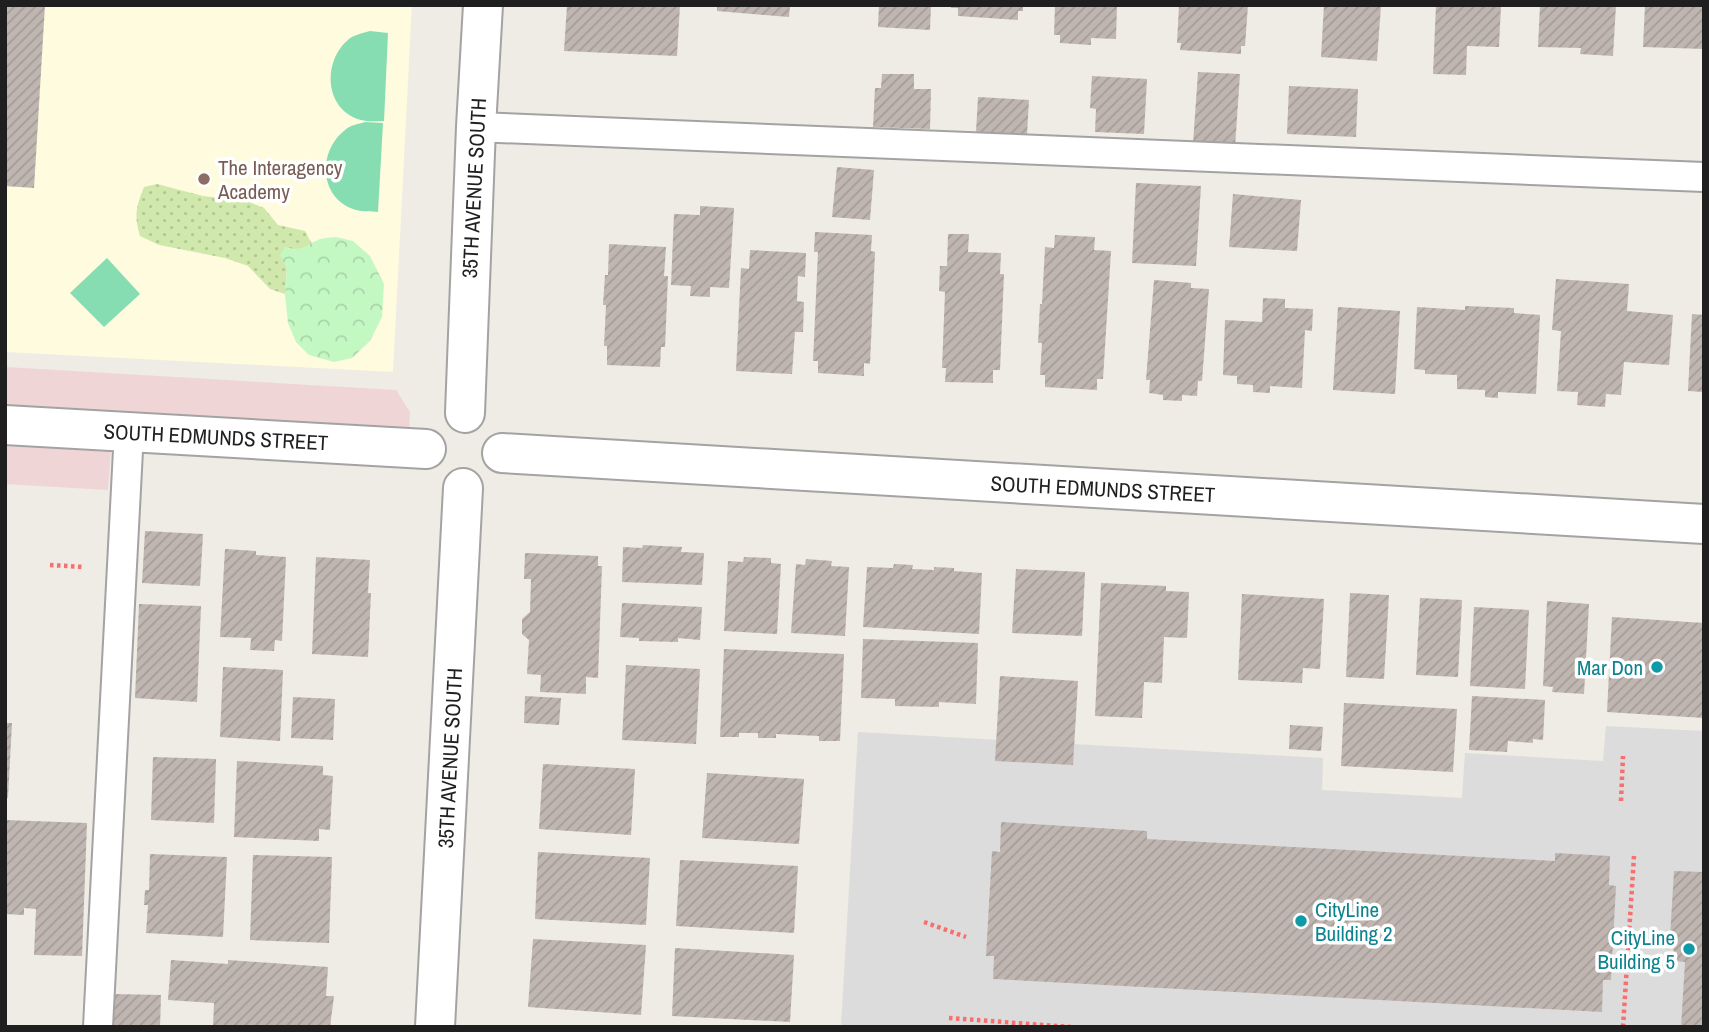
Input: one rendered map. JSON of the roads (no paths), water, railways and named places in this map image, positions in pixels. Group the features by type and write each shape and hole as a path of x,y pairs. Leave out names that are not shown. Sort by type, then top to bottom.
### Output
{"street":[{"name":"35TH AVENUE SOUTH","path":"464,412 483,5"},
{"path":"464,412 481,416 492,424 499,434 502,461 487,481 476,487 463,488 441,481 433,472 426,449 434,427 455,413 464,412"},
{"name":"SOUTH EDMUNDS STREET","path":"5,425 426,449"},
{"name":"SOUTH EDMUNDS STREET","path":"502,453 1704,524"},
{"name":"35TH AVENUE SOUTH","path":"435,1027 463,488"}],"lane":[{"path":"476,127 1704,177"},
{"path":"98,1027 129,431"}],"place":[{"name":"The Interagency Academy","path":"204,179"},
{"name":"Mar Don","path":"1657,667"},
{"name":"CityLine Building 2","path":"1301,921"},
{"name":"CityLine Building 5","path":"1689,949"}]}
